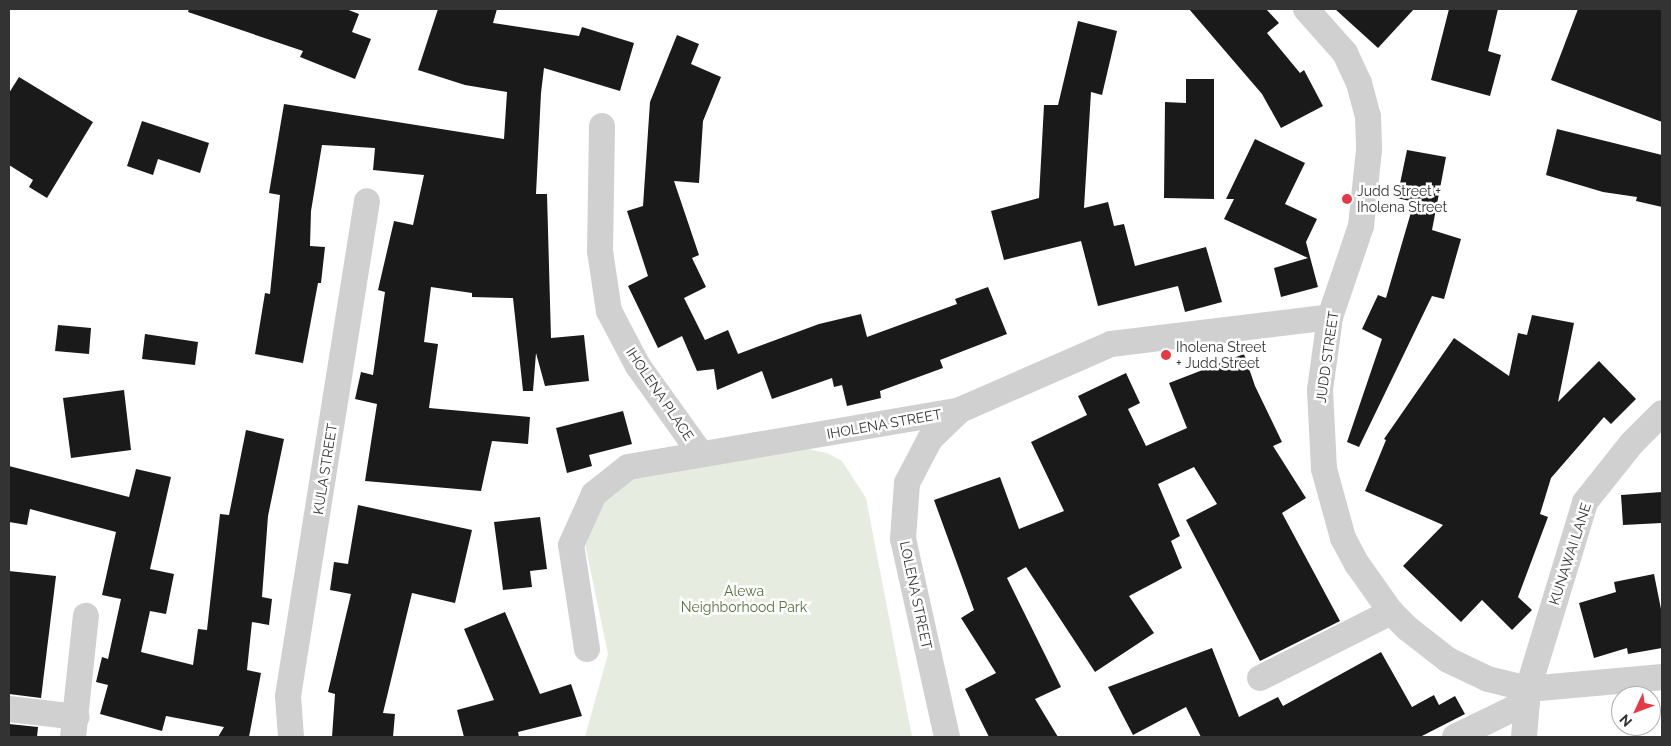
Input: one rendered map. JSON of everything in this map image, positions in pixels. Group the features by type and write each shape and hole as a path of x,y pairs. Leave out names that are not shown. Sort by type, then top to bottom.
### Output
{"street":[{"name":"JUDD STREET","path":"1306,9 1345,53 1359,83 1368,116 1369,150 1361,226 1330,317 1320,390 1324,469 1343,538 1357,564 1390,612 1448,660 1527,696"},
{"name":"IHOLENA PLACE","path":"602,126 600,251 609,311 638,366 701,454"},
{"name":"KULA STREET","path":"291,737 288,696 367,201"},
{"name":"IHOLENA STREET","path":"587,649 571,545 594,494 628,467 960,410 1111,344 1330,317"},
{"name":"LOLENA STREET","path":"947,737 903,538 906,483 930,439 960,410"},
{"name":"KUNAWAI LANE","path":"1524,737 1527,696 1585,502 1632,443 1662,413"},
{"path":"1260,678 1390,612"},
{"path":"9,709 75,727 86,616"},
{"path":"1455,737 1527,696 1662,677"}],"green space":[{"name":"Alewa Neighborhood Park","path":"807,449 827,453 842,461 866,498 912,737 585,737 608,654 582,530 616,480"}],"building":[{"path":"189,9 346,9 359,14 352,32 371,39 355,79 300,57 303,51 188,12"},
{"path":"438,9 497,9 493,23 579,36 582,27 634,43 620,91 544,68 536,194 547,194 551,338 584,335 589,381 545,386 536,353 533,391 523,391 513,298 472,297 472,293 431,287 424,342 438,344 429,408 530,417 528,444 492,441 481,491 365,481 377,404 355,399 361,372 373,375 385,292 378,290 394,221 413,225 424,175 373,170 375,148 322,145 311,211 310,246 325,247 321,283 318,283 303,363 255,354 265,293 270,294 280,195 269,193 284,104 504,139 507,92 465,85 418,70"},
{"path":"1189,9 1266,9 1279,23 1267,33 1300,73 1304,70 1323,106 1281,128 1262,94"},
{"path":"1335,9 1414,9 1378,48"},
{"path":"1449,9 1498,9 1488,51 1501,55 1490,96 1431,80"},
{"path":"1578,9 1662,9 1662,122 1551,80"},
{"path":"1078,21 1117,31 1102,95 1091,92 1084,208 1108,202 1114,226 1124,224 1135,266 1206,247 1222,302 1185,312 1178,286 1098,306 1081,241 1004,260 991,211 1039,198 1044,105 1058,105"},
{"path":"677,35 699,44 691,64 721,77 703,121 699,183 674,181 699,255 692,258 706,287 684,298 705,340 728,330 738,354 819,324 861,314 867,337 957,304 955,299 988,287 1007,334 940,360 943,368 880,391 881,398 847,406 842,385 834,387 832,378 772,399 762,371 717,390 714,369 697,371 682,336 658,348 628,286 648,276 627,211 643,206 650,102"},
{"path":"19,77 93,122 47,198 29,187 33,180 9,165 9,93"},
{"path":"1186,79 1214,79 1214,199 1164,198 1165,102 1186,103"},
{"path":"142,121 209,143 200,173 158,159 153,175 127,166"},
{"path":"1557,129 1662,155 1662,207 1636,201 1637,197 1603,192 1546,175"},
{"path":"1255,139 1305,163 1285,204 1317,219 1306,242 1318,287 1281,297 1274,268 1308,258 1224,219 1234,199 1226,199"},
{"path":"1407,150 1446,157 1432,230 1461,239 1444,299 1432,296 1359,447 1347,442 1382,339 1362,329 1378,295 1386,298 1414,202 1397,198"},
{"path":"1532,315 1574,323 1558,402 1599,361 1636,399 1611,424 1604,417 1551,478 1540,514 1548,517 1518,597 1532,610 1512,630 1482,600 1461,622 1403,566 1443,525 1365,491 1386,440 1384,439 1454,338 1509,376 1518,333 1527,335"},
{"path":"58,325 91,328 89,354 55,351"},
{"path":"145,334 198,342 195,365 142,359"},
{"path":"1244,354 1255,386 1282,442 1273,446 1306,498 1282,513 1340,621 1260,661 1186,520 1217,504 1194,467 1158,484 1180,536 1171,541 1182,568 1129,596 1154,633 1095,672 1026,567 1007,578 1061,687 1035,699 1058,737 989,737 965,689 996,673 961,618 974,610 934,500 1000,477 1019,529 1064,511 1031,442 1087,415 1078,396 1126,373 1140,403 1128,409 1146,446 1187,428 1169,383"},
{"path":"124,390 131,450 71,458 63,398"},
{"path":"623,411 632,444 589,455 592,466 567,473 556,428"},
{"path":"246,430 284,439 268,516 262,597 272,599 269,625 252,622 247,670 261,673 249,737 218,737 224,727 166,716 162,731 100,714 108,685 96,682 102,657 108,659 121,599 102,595 116,532 30,509 27,525 9,522 9,466 129,497 136,469 171,477 150,569 174,574 166,614 150,611 141,652 193,665 198,629 207,630 220,514 229,515"},
{"path":"1662,492 1662,523 1623,525 1621,495"},
{"path":"358,505 472,530 455,603 412,593 383,713 395,714 393,737 332,737 335,694 328,692 351,594 330,590 334,562 348,564"},
{"path":"540,517 547,569 530,571 532,587 503,590 494,522"},
{"path":"9,571 56,576 41,698 9,694"},
{"path":"1654,574 1662,614 1662,648 1628,654 1627,648 1594,658 1579,603 1616,592 1614,582"},
{"path":"505,612 540,694 571,684 582,716 518,732 519,737 464,737 457,710 494,700 464,629"},
{"path":"1212,648 1239,717 1278,697 1283,706 1381,652 1412,707 1434,695 1439,705 1455,696 1465,714 1420,737 1201,737 1186,707 1133,735 1108,687"},
{"path":"9,724 38,727 37,737 9,737"}],"place":[{"name":"Judd Street + Iholena Street","path":"1347,199"},
{"name":"Iholena Street + Judd Street","path":"1166,355"}]}
